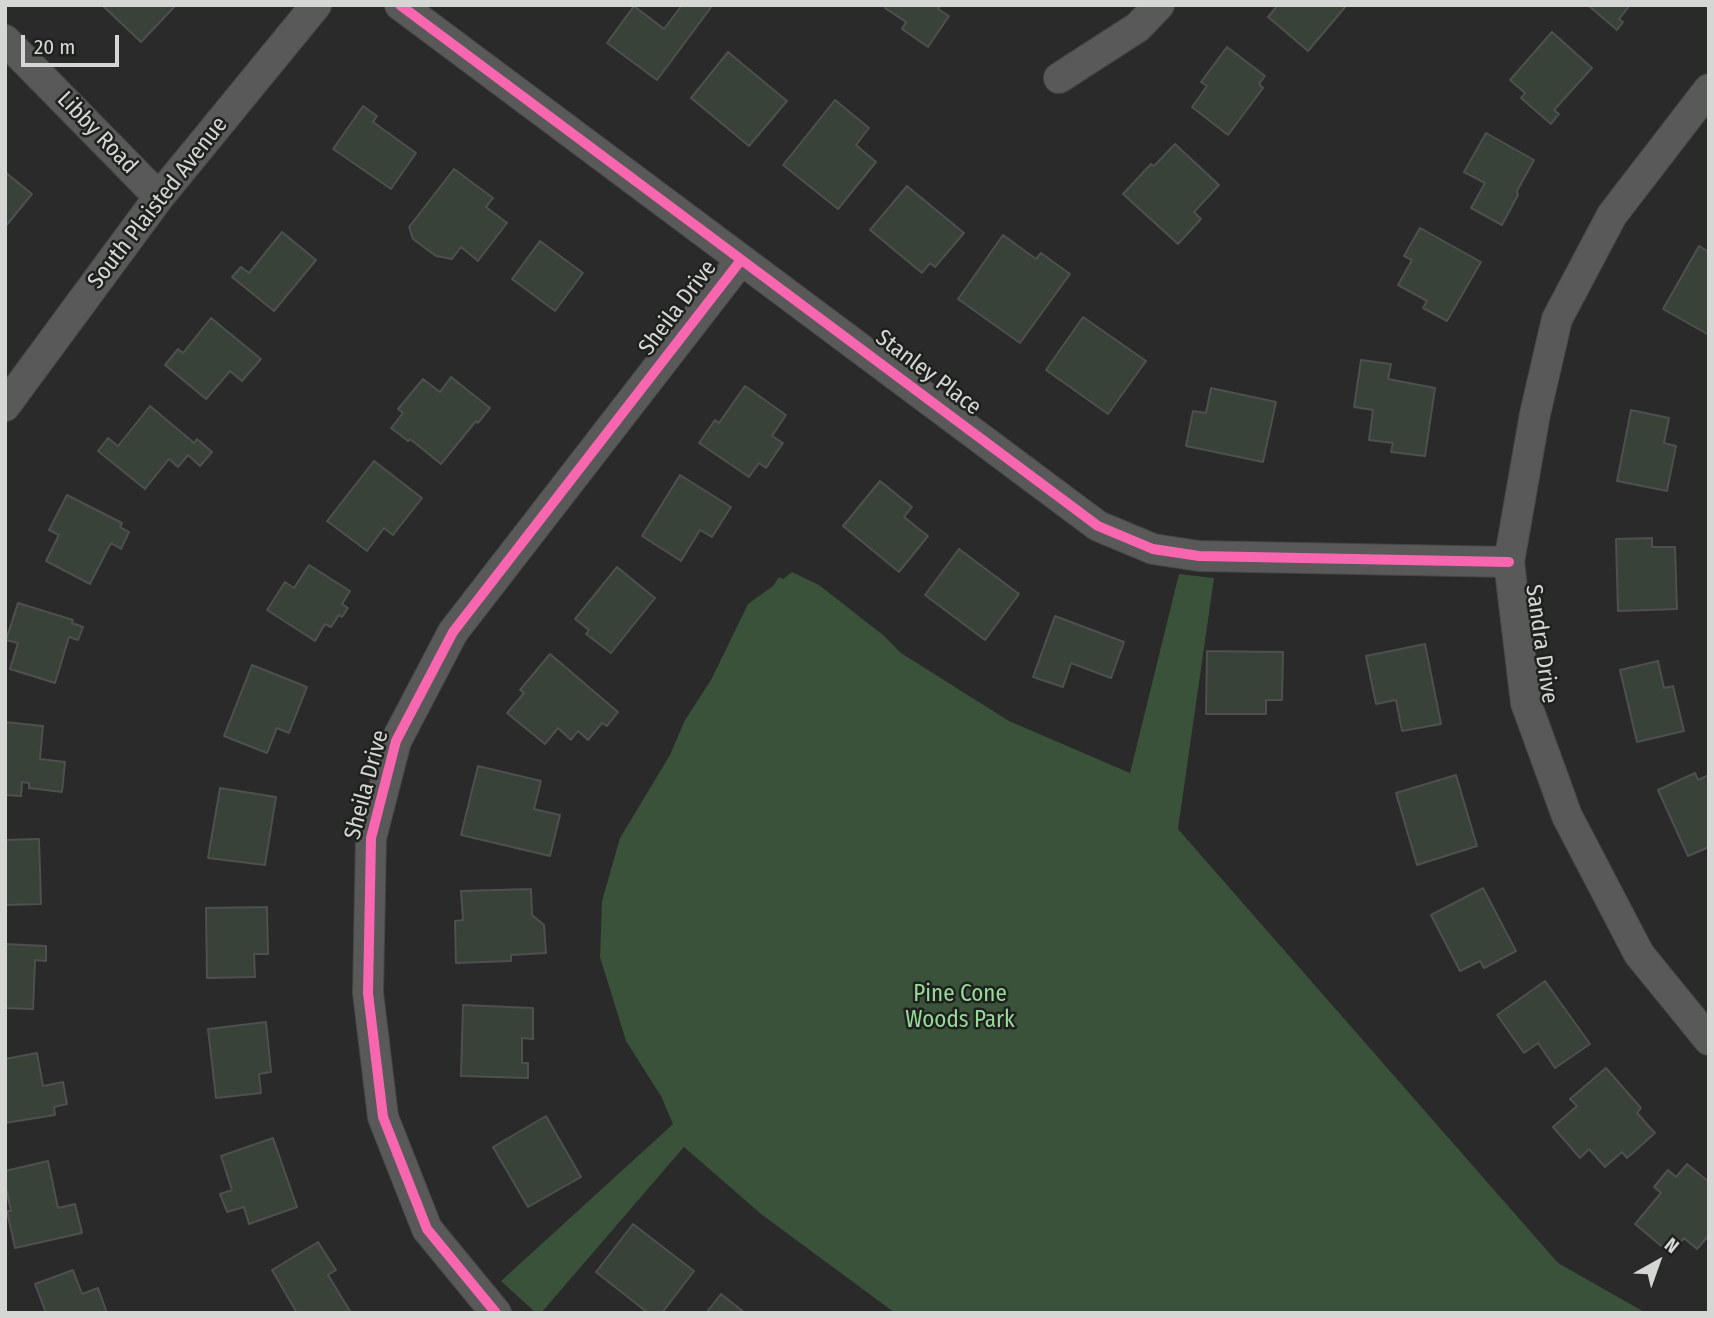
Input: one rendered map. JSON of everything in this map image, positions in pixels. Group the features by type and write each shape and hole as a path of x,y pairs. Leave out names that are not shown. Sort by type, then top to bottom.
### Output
{"street":[{"name":"South Plaisted Avenue","path":"5,406 159,197 316,5"},
{"name":"Stanley Place","path":"400,5 1098,526 1153,549 1199,555 1509,562"},
{"path":"1059,78 1138,27 1160,5"},
{"name":"Libby Road","path":"5,40 159,197"},
{"name":"Sandra Drive","path":"1709,89 1612,215 1557,319 1535,414 1509,562 1526,704 1567,816 1639,954 1709,1040"},
{"name":"Sheila Drive","path":"496,1313 428,1229 383,1116 368,993 371,838 396,741 453,632 740,260"}],"green space":[{"name":"Pine Cone Woods Park","path":"792,572 819,585 883,635 901,653 1009,721 1130,773 1179,574 1214,578 1178,829 1558,1263 1646,1313 895,1313 761,1214 684,1147 541,1313 536,1313 501,1281 673,1124 661,1096 626,1041 600,957 602,901 620,838 670,755 685,720 711,680 748,604 773,586 779,577 783,579"}],"building":[{"path":"102,5 176,5 141,42"},
{"path":"682,5 712,6 657,80 607,43 634,6 664,29"},
{"path":"886,5 941,5 938,9 949,16 928,47 902,29 906,22 885,8"},
{"path":"1278,5 1346,6 1308,51 1268,17"},
{"path":"1630,5 1619,19 1623,22 1617,30 1589,6"},
{"path":"1552,32 1592,68 1554,110 1559,114 1551,124 1521,98 1525,93 1510,80"},
{"path":"1227,47 1265,76 1259,84 1263,88 1228,135 1192,107 1207,86 1201,82"},
{"path":"728,52 787,101 749,146 691,98"},
{"path":"835,100 869,128 856,145 876,162 838,209 783,165"},
{"path":"363,106 377,116 373,122 416,153 391,189 333,149"},
{"path":"1486,133 1534,160 1502,225 1471,208 1485,183 1464,172"},
{"path":"1175,144 1219,185 1194,212 1201,219 1178,244 1123,194 1151,164 1154,166"},
{"path":"454,169 493,198 486,207 507,223 478,261 461,247 452,259 436,256 413,239 409,227"},
{"path":"5,172 32,194 5,227"},
{"path":"907,186 964,233 935,267 930,263 922,273 870,230"},
{"path":"1420,228 1481,262 1447,321 1423,308 1427,301 1398,285 1412,260 1404,256"},
{"path":"282,232 316,260 274,311 232,277 241,267 249,273"},
{"path":"1003,235 1036,259 1041,253 1070,274 1020,343 958,299"},
{"path":"540,241 583,273 555,311 512,279"},
{"path":"1699,246 1709,252 1709,335 1663,309"},
{"path":"1083,317 1146,361 1108,414 1046,370"},
{"path":"211,318 261,359 242,381 230,371 206,399 165,365 178,349 183,353"},
{"path":"1361,360 1391,364 1388,379 1435,388 1425,456 1391,452 1393,443 1369,440 1373,410 1354,407"},
{"path":"451,377 490,408 441,464 410,439 408,441 391,428 403,413 398,409 423,379 440,392"},
{"path":"745,386 786,415 772,436 783,443 766,468 759,463 749,477 699,443 715,420 719,423"},
{"path":"1211,388 1276,402 1263,462 1186,446 1193,411 1206,413"},
{"path":"150,406 194,443 197,439 212,452 200,466 188,455 178,467 169,459 145,489 98,451 108,438 118,446"},
{"path":"1631,410 1669,418 1664,443 1676,446 1667,491 1617,481"},
{"path":"374,461 422,498 393,535 384,528 367,551 327,521"},
{"path":"680,475 731,507 712,537 700,530 681,561 642,536"},
{"path":"880,481 912,507 904,517 928,536 899,572 843,526"},
{"path":"67,495 122,523 120,527 129,532 121,549 111,543 90,584 46,561 59,535 49,530"},
{"path":"1652,538 1652,547 1675,547 1677,609 1618,611 1616,539"},
{"path":"959,549 1019,594 985,640 925,595"},
{"path":"309,565 350,591 342,604 348,608 342,617 339,615 331,627 325,624 315,641 267,610 285,582 294,588"},
{"path":"617,567 655,598 611,653 586,634 589,630 575,619"},
{"path":"18,603 73,620 72,623 83,627 78,640 69,637 55,683 10,669 18,643 6,640"},
{"path":"1055,616 1124,642 1111,678 1071,663 1063,687 1033,677"},
{"path":"1425,644 1441,724 1402,731 1396,700 1376,704 1366,656"},
{"path":"1207,651 1283,652 1282,700 1266,700 1266,714 1206,714"},
{"path":"550,654 618,712 607,726 602,723 588,740 578,731 571,740 558,728 545,744 507,713 524,693 520,690"},
{"path":"1658,661 1664,688 1673,686 1684,731 1637,742 1620,670"},
{"path":"252,665 307,687 289,733 277,728 267,753 224,736"},
{"path":"5,722 43,726 40,759 65,762 62,792 29,788 29,783 22,782 21,796 5,795"},
{"path":"478,766 541,781 534,809 560,815 550,856 461,835"},
{"path":"1695,773 1698,780 1709,775 1709,847 1688,856 1658,790"},
{"path":"1456,775 1477,846 1417,865 1396,793"},
{"path":"220,788 276,797 265,865 208,858"},
{"path":"39,839 41,904 5,905 5,840"},
{"path":"1483,888 1516,951 1484,968 1480,961 1460,971 1431,915"},
{"path":"531,889 532,915 544,925 546,953 511,955 511,961 456,963 455,921 463,920 461,891"},
{"path":"267,907 268,954 254,954 255,977 207,978 206,908"},
{"path":"5,944 46,946 46,961 35,960 33,1009 5,1008"},
{"path":"1545,981 1590,1044 1555,1068 1538,1043 1524,1053 1497,1015"},
{"path":"463,1005 533,1008 533,1039 522,1038 522,1063 528,1063 528,1078 461,1076"},
{"path":"266,1022 271,1072 259,1074 261,1093 216,1098 208,1029"},
{"path":"37,1053 43,1086 63,1082 67,1104 54,1107 55,1115 5,1123 5,1059"},
{"path":"1606,1068 1641,1108 1637,1113 1655,1133 1627,1158 1622,1152 1605,1167 1589,1149 1580,1158 1553,1127 1577,1106 1570,1099"},
{"path":"546,1116 581,1177 528,1207 493,1147"},
{"path":"273,1138 297,1207 249,1224 244,1207 227,1212 220,1194 232,1190 221,1156"},
{"path":"48,1161 58,1208 75,1204 82,1233 15,1248 7,1211 11,1211 5,1171"},
{"path":"1687,1164 1709,1182 1709,1235 1697,1249 1684,1238 1671,1254 1635,1224 1661,1193 1654,1187 1668,1170 1676,1177"},
{"path":"633,1224 694,1271 662,1313 648,1313 596,1272"},
{"path":"318,1242 336,1270 328,1275 350,1311 346,1313 297,1313 272,1270"},
{"path":"73,1270 82,1294 98,1288 107,1313 46,1313 35,1284"},
{"path":"721,1294 745,1313 706,1313"}],"cycle path":[{"path":"400,5 1098,526 1153,549 1199,556 1509,562"},
{"path":"496,1313 427,1229 383,1117 368,993 371,838 396,741 453,632 741,260"}]}
